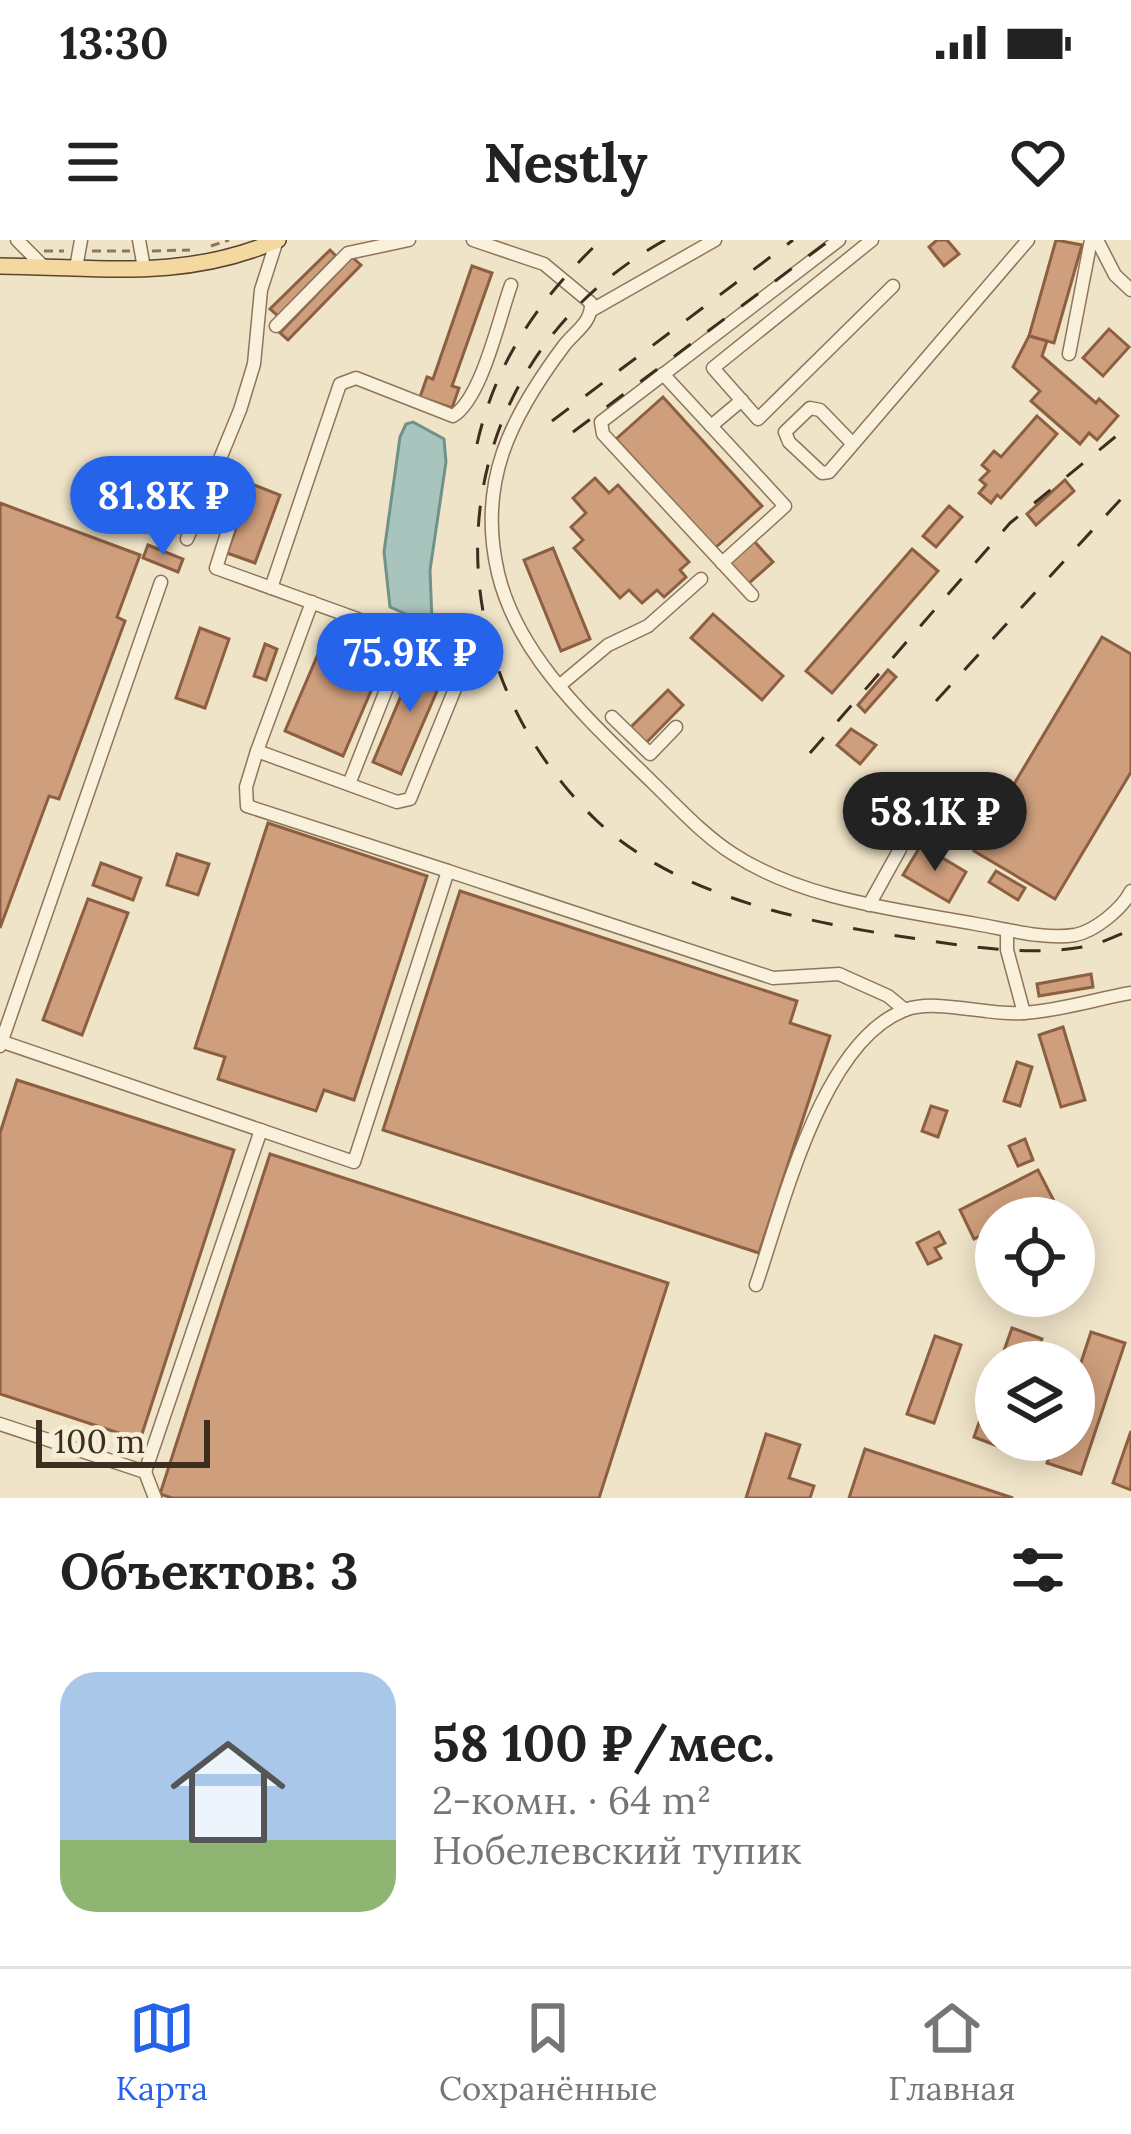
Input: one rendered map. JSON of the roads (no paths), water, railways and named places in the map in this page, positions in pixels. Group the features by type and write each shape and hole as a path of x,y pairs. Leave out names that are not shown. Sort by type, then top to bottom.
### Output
{"main road":[{"path":"0,266 76,268 141,253 208,265 278,240"}],"street":[{"path":"17,240 44,267"},
{"path":"187,539 240,410 254,364 261,290 278,240"},
{"path":"276,326 348,253 409,240"},
{"path":"473,240 544,264 587,297 592,310"},
{"path":"715,240 592,310 526,400 507,438 490,500 490,537 506,596 529,644 559,686 706,834 735,856 787,881 869,904 1007,930 1080,934 1110,914 1131,892"},
{"path":"752,595 601,428 605,417 839,240"},
{"path":"872,240 713,368 758,419 893,286"},
{"path":"851,442 820,410 810,408 785,432 789,442 822,473 829,472 1028,240"},
{"path":"1094,240 1115,275 1131,290"},
{"path":"1069,354 1094,240"},
{"path":"76,268 80,245"},
{"path":"271,588 340,384 356,378 452,416 473,392 511,285"},
{"path":"663,374 785,506 722,563"},
{"path":"711,426 742,400"},
{"path":"237,502 215,568 455,657 461,674 410,799 397,802 257,751"},
{"path":"559,686 608,645 648,626 701,579"},
{"path":"161,582 0,1043 353,1162 448,871"},
{"path":"312,602 257,751 246,787 247,806 773,978 839,974 887,996 905,1010"},
{"path":"349,784 390,698 407,637"},
{"path":"600,729 623,705"},
{"path":"612,717 650,754 676,728"},
{"path":"869,904 901,849"},
{"path":"1007,930 1007,950 1024,1013"},
{"path":"756,1285 820,1103 838,1069 871,1035 905,1010 1024,1013 1131,993"},
{"path":"155,1498 145,1472 260,1130"},
{"path":"0,1424 145,1472"}],"water":[{"path":"413,422 444,439 446,462 430,570 432,622 390,607 384,552 400,437 406,424"}],"railway":[{"path":"477,444 496,385 523,332 601,240"},
{"path":"665,240 591,293 535,358 498,432 480,511 480,592 500,673 538,750 596,820 627,846 738,900 859,929 993,949 1065,949 1094,945 1131,930"},
{"path":"552,421 793,240"},
{"path":"573,432 830,240"},
{"path":"810,753 1010,523 1131,424"},
{"path":"936,701 1131,488"}]}
